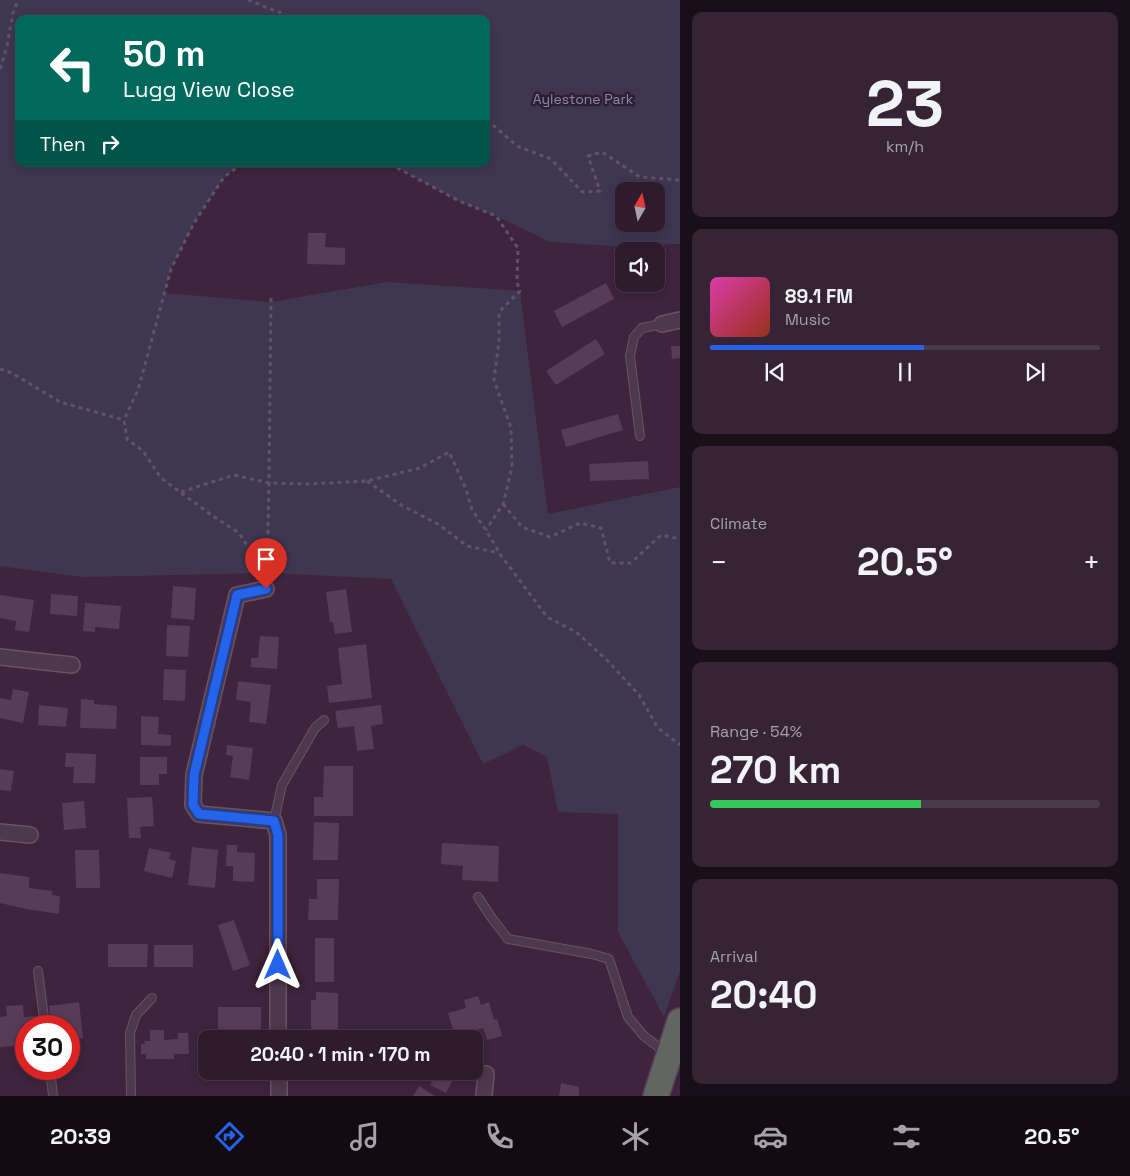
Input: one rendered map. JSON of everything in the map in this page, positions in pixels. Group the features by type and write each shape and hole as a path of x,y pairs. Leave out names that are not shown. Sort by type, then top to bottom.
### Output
{"highway":[{"path":"656,1096 680,1021"}],"street":[{"path":"662,324 680,320"},
{"path":"267,583 237,595 194,775 193,805 199,814 274,821 278,835 278,1030"},
{"path":"0,657 72,665"},
{"path":"0,832 30,835"},
{"path":"484,1096 486,1074"},
{"path":"279,1080 279,1096"}],"lane":[{"path":"640,436 630,356 634,337 642,328 662,324"},
{"path":"274,821 282,785 315,728 324,720"},
{"path":"478,897 508,939 592,954 609,959 628,1017 644,1036 669,1055"},
{"path":"38,971 44,1015"},
{"path":"131,1096 130,1034 136,1015 152,998"},
{"path":"51,1080 53,1096"}],"path":[{"path":"0,69 7,46 13,13 18,0"},
{"path":"248,0 286,15"},
{"path":"490,124 517,146 551,159 582,192 600,191 588,156 602,152 640,177 680,180"},
{"path":"238,167 224,177 194,224 171,269 138,390 124,420 127,438 143,451 161,478 239,533 267,583"},
{"path":"396,167 459,201 496,216 518,248 517,282 520,291 499,312 499,340 494,380 511,428 512,467 503,504 486,530"},
{"path":"267,583 270,483 271,297"},
{"path":"0,369 60,402 124,420"},
{"path":"181,492 234,475 270,483 307,484 366,481 420,468 450,452 466,489 472,510 500,554 548,617 576,632 608,661 639,695 658,728 680,745"},
{"path":"366,481 401,505 438,524 467,546 500,554"},
{"path":"503,504 522,527 550,537 580,523 600,528 610,563 631,563 661,535 680,539"}],"green space":[{"name":"Aylestone Park","path":"0,0 680,0 680,244 665,244 665,242 615,242 615,246 613,246 550,242 496,216 459,201 396,167 490,167 490,15 15,15 15,167 238,167 224,177 194,223 171,269 165,293 271,302 387,282 520,291 548,514 680,487 680,971 664,1017 618,932 618,814 558,812 547,757 523,745 483,764 391,579 272,573 83,577 0,566"}],"building":[{"path":"308,233 326,233 325,247 345,248 345,265 307,264"},
{"path":"606,283 614,299 562,327 554,311"},
{"path":"596,339 605,354 556,385 546,371"},
{"path":"671,346 680,346 680,358 672,359"},
{"path":"618,414 623,430 566,447 561,430"},
{"path":"648,461 649,479 590,481 589,464"},
{"path":"173,586 196,588 194,620 171,618"},
{"path":"346,589 352,632 335,634 333,622 330,622 326,592"},
{"path":"51,594 78,596 77,616 50,614"},
{"path":"0,595 34,600 29,632 15,630 16,621 0,618"},
{"path":"85,603 121,606 119,629 95,627 95,632 83,631"},
{"path":"167,625 190,626 188,657 166,656"},
{"path":"260,636 279,637 277,669 251,667 251,658 258,658"},
{"path":"366,644 372,698 329,703 327,686 342,684 338,648"},
{"path":"164,669 186,670 185,701 163,700"},
{"path":"238,681 271,685 266,724 249,722 251,702 236,700"},
{"path":"13,689 29,692 23,723 0,718 0,698 11,700"},
{"path":"81,699 94,700 94,704 117,706 116,729 80,728"},
{"path":"39,705 68,708 66,727 38,725"},
{"path":"381,705 383,724 371,726 374,749 357,751 354,726 338,728 335,711"},
{"path":"141,716 159,717 158,734 171,735 171,746 141,745"},
{"path":"227,745 253,748 249,780 230,777 233,756 226,755"},
{"path":"66,753 96,754 95,783 73,783 74,767 65,767"},
{"path":"140,757 167,757 167,774 159,774 159,785 140,785"},
{"path":"324,766 353,766 353,816 314,816 314,797 323,797"},
{"path":"0,769 14,771 11,791 0,790"},
{"path":"152,797 154,826 140,827 141,838 129,838 127,798"},
{"path":"84,801 86,828 64,830 62,803"},
{"path":"314,822 339,823 338,860 313,860"},
{"path":"442,843 499,846 498,882 462,880 463,866 441,864"},
{"path":"227,845 237,845 237,852 255,853 254,882 233,881 233,866 226,866"},
{"path":"192,847 218,850 215,888 188,885"},
{"path":"149,848 171,853 169,859 176,861 172,878 144,871"},
{"path":"75,850 99,850 100,888 76,888"},
{"path":"0,873 29,877 29,888 52,891 52,895 60,896 59,914 0,903"},
{"path":"317,879 339,879 338,920 308,920 309,899 317,899"},
{"path":"234,920 250,965 233,971 218,925"},
{"path":"315,938 334,938 334,982 315,982"},
{"path":"108,944 148,944 147,967 108,967"},
{"path":"154,945 193,945 193,967 154,967"},
{"path":"316,992 338,993 338,1029 311,1030 311,1000 316,1000"},
{"path":"478,996 481,1005 489,1002 494,1020 497,1019 502,1036 487,1040 483,1028 477,1030 453,1030 448,1013 466,1008 464,1000"},
{"path":"79,1002 83,1038 80,1038 80,1015 50,1015 49,1006"},
{"path":"23,1005 24,1015 15,1015 15,1046 0,1047 0,1017 7,1016 6,1006"},
{"path":"218,1007 261,1007 261,1029 218,1030"},
{"path":"150,1030 164,1030 164,1040 178,1039 178,1033 188,1033 189,1054 174,1054 174,1059 146,1059 146,1054 141,1054 141,1044 145,1044 144,1041 150,1041"},
{"path":"433,1080 453,1080 446,1093 430,1085"},
{"path":"561,1083 579,1087 579,1096 559,1096"},
{"path":"419,1086 435,1096 413,1096"}],"route":[{"path":"266,589 237,595 194,775 193,805 199,814 274,821 278,835 278,965"}]}
